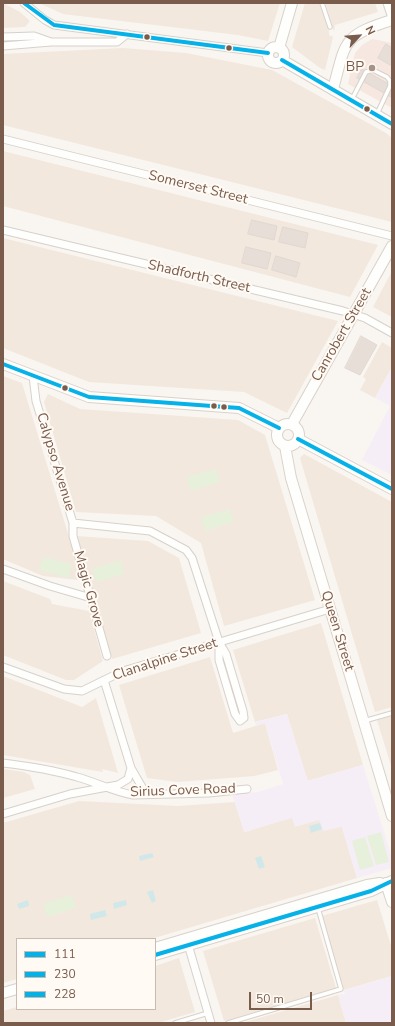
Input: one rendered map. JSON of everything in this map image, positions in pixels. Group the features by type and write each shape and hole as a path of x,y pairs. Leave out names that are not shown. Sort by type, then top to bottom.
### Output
{"street":[{"path":"24,3 45,20 54,25 268,53"},
{"path":"279,48 292,3"},
{"path":"333,89 342,54 349,40 361,32 392,19 387,3"},
{"path":"3,46 51,42 117,42 127,34"},
{"path":"3,37 34,36 51,42"},
{"path":"272,48 279,48 284,53 282,60 277,63 272,62 268,53 272,48"},
{"path":"282,60 392,124"},
{"name":"Somerset Street","path":"3,139 392,236"},
{"name":"Shadforth Street","path":"3,230 354,314 392,333"},
{"name":"Canrobert Street","path":"292,424 392,246"},
{"path":"3,364 89,397 239,408 278,428"},
{"name":"Calypso Avenue","path":"33,376 36,401 73,522 150,531 186,550 194,562 219,642 226,654 243,711 244,718 240,721 235,714 219,660 219,642"},
{"path":"285,424 292,424 299,431 298,439 295,444 286,446 277,439 278,428 285,424"},
{"path":"298,439 392,489"},
{"name":"Queen Street","path":"286,446 288,466 392,816"},
{"name":"Magic Grove","path":"73,522 73,536 107,656"},
{"path":"3,569 50,586 91,598"},
{"name":"Clanalpine Street","path":"3,667 64,689 77,692 123,670 330,609"},
{"path":"104,680 131,768 146,794"},
{"name":"Sirius Cove Road","path":"3,763 75,776 110,787 122,793 133,795 209,793 247,789"},
{"path":"3,814 70,794 110,787 124,782 131,774 131,768"},
{"path":"389,882 392,902"},
{"path":"156,948 187,942 318,907 370,891 389,882"},
{"path":"156,955 187,942 367,884 389,882"},
{"path":"187,942 211,1023"},
{"path":"3,993 16,989"},
{"path":"3,1000 16,996"}],"lane":[{"path":"322,3 330,27"},
{"path":"351,100 366,72 369,70 377,71 387,77 390,86 377,114"},
{"path":"364,721 392,713"},
{"path":"228,1023 341,989 318,907"},
{"path":"175,1023 208,1013"}],"shaded area":[{"path":"3,3 20,12 30,21 25,27 3,28"},
{"path":"39,3 280,3 268,41 238,35 63,14"},
{"path":"305,3 320,3 329,35 333,37 325,70 320,68 292,47"},
{"path":"325,3 375,3 378,12 335,25 334,32"},
{"name":"BP","path":"372,39 392,43 392,108 348,84 355,53 362,45"},
{"path":"123,48 186,53 272,70 386,133 392,138 392,222 3,125 3,54"},
{"path":"3,151 378,245 350,297 3,206"},
{"path":"3,238 338,321 287,413 244,392 89,382 3,348"},
{"path":"392,271 392,317 373,307"},
{"path":"382,342 392,348 392,367 375,398 360,390 366,379 363,377"},
{"path":"392,367 392,475 362,460 390,406 375,398"},
{"path":"3,376 22,383 81,576 77,580 43,576 3,559"},
{"path":"48,394 80,409 238,420 265,435 315,600 224,626 201,543 156,516 76,512 44,402"},
{"path":"304,454 392,502 392,707 375,712 300,458"},
{"path":"76,536 148,541 179,558 201,633 112,659"},
{"path":"3,581 50,599 52,604 89,611 103,661 74,680 66,680 3,655"},
{"path":"321,623 363,765 307,781 287,714 255,722 233,650"},
{"path":"210,657 233,733 265,723 278,770 254,776 178,782 147,778 119,685"},
{"path":"3,676 82,707 96,698 118,773 102,769 103,772 3,755"},
{"path":"287,714 308,781 363,765 392,858 392,868 357,878 342,827 323,831 319,820 295,827 292,818 244,832 232,794 258,792 283,784 265,723 256,726 255,722"},
{"path":"392,716 392,769 377,720"},
{"path":"3,769 24,772 30,775 35,789 3,798"},
{"path":"79,801 178,806 235,802 245,832 292,817 320,820 342,827 357,878 154,938 16,938 16,979 3,983 3,823"},
{"path":"377,900 392,949 392,976 344,990 322,916"},
{"path":"315,918 336,988 224,1021 203,951"},
{"path":"179,958 195,1012 158,1023 3,1023 3,1011 16,1007 16,1010 156,1010 156,966"},
{"path":"392,976 392,1023 346,1023 338,995 345,994 344,990"},
{"path":"338,995 346,1023 242,1023"}],"green space":[{"path":"216,469 220,482 191,491 187,477"},
{"path":"230,509 234,522 205,531 201,517"},
{"path":"43,557 72,564 69,578 39,570"},
{"path":"121,560 124,574 96,582 92,569"},
{"path":"381,832 389,862 376,865 367,836"},
{"path":"365,837 374,866 360,870 352,841"},
{"path":"72,895 76,908 47,917 43,904"}],"water":[{"path":"320,823 322,829 311,833 309,826"},
{"path":"152,853 154,857 140,861 139,856"},
{"path":"261,856 265,867 259,869 255,858"},
{"path":"153,890 156,901 152,903 147,892"},
{"path":"28,900 29,906 19,909 17,904"},
{"path":"126,900 127,905 114,909 113,903"},
{"path":"105,910 107,916 91,920 90,914"}],"building":[{"path":"386,44 392,48 392,66 378,58"},
{"path":"362,69 392,86 391,97 357,78"},
{"path":"252,220 277,226 274,240 248,234"},
{"path":"283,227 308,233 305,248 279,242"},
{"path":"246,247 271,253 267,269 242,263"},
{"path":"276,256 300,263 296,277 272,270"},
{"path":"361,336 377,345 360,375 345,368"}],"transit line":[{"name":"230","path":"24,3 54,25 268,53"},
{"name":"230","path":"282,60 392,124"},
{"name":"111","path":"3,364 89,397 239,408 279,428"},
{"name":"111","path":"298,439 392,489"},
{"name":"228","path":"156,955 371,891 392,881"}],"place":[{"name":"BP","path":"372,68"}]}
